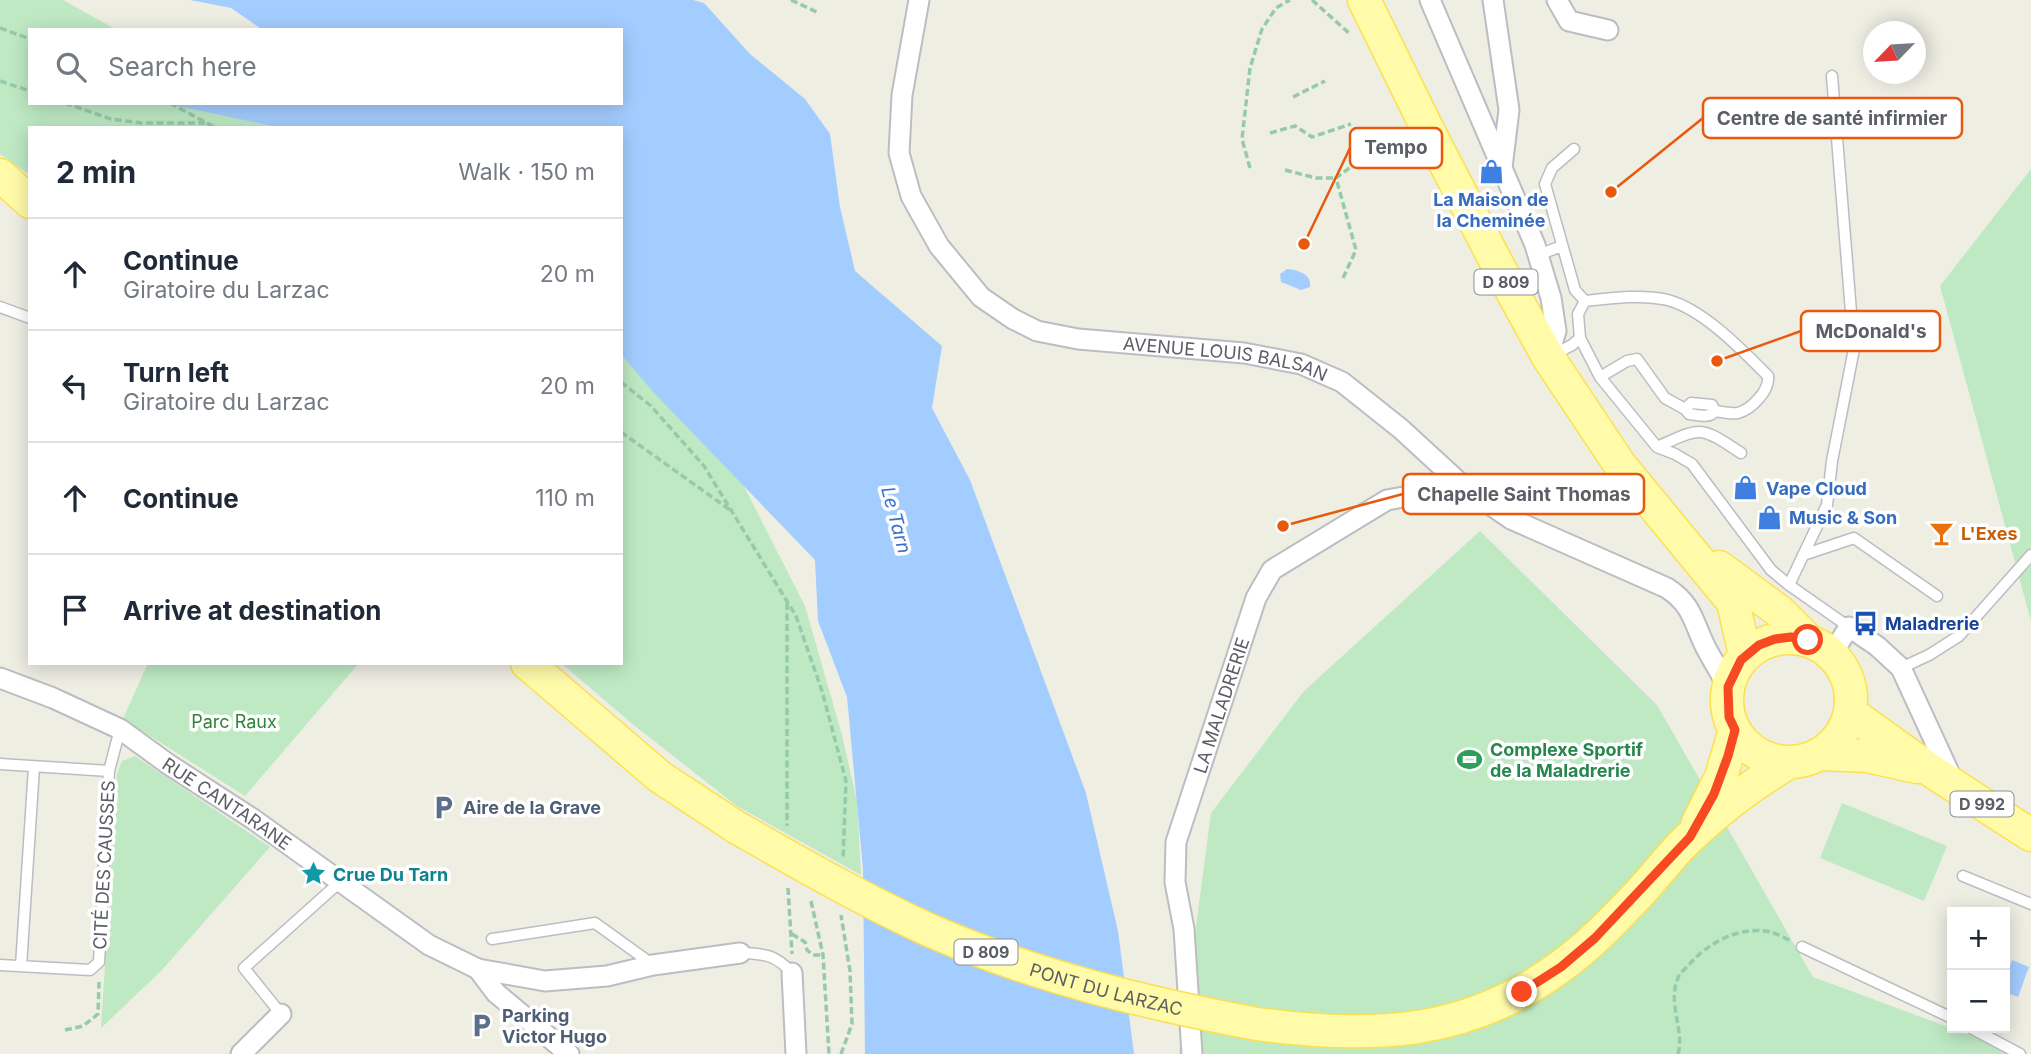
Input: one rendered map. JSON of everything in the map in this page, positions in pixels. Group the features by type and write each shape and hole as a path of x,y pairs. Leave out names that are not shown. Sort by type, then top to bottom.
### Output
{"main road":[{"name":"D 809","path":"1364,0 1464,201 1548,357 1620,465 1733,602 1738,668"},
{"path":"0,176 28,200"},
{"path":"0,195 28,208"},
{"name":"D 809","path":"1685,541 1780,612 1820,647"},
{"path":"1791,637 1820,647 1845,671 1852,691 1851,713 1840,736 1822,754 1805,761 1788,763 1767,758 1748,747 1729,717 1738,668 1759,645 1775,639 1791,637"},
{"name":"PONT DU LARZAC","path":"529,665 660,777 736,827 850,890 930,930 1080,985 1168,1007 1257,1024 1354,1033 1395,1031 1442,1023 1483,1010 1522,992 1561,967 1635,898 1690,837"},
{"name":"D 992","path":"1851,713 1944,779 2031,835"},
{"name":"D 809","path":"1690,837 1721,777 1735,730"},
{"name":"D 992","path":"1822,754 1867,756 1944,779"},
{"name":"D 809","path":"1690,837 1753,784 1788,763"}],"street":[{"name":"AVENUE LOUIS BALSAN","path":"919,0 902,95 899,153 911,196 939,246 981,297 1013,319 1037,331 1078,339 1244,353 1301,364 1342,382 1401,429 1463,486 1511,519 1667,588 1680,597 1690,609 1705,646 1738,668"},
{"path":"1430,0 1538,255 1551,298 1556,331 1548,357"},
{"path":"1493,0 1508,110 1502,168"},
{"path":"1557,0 1569,21 1608,30"},
{"name":"LA MALADRERIE","path":"1192,1054 1184,929 1175,882 1176,842 1256,598 1272,570 1387,500 1463,486"},
{"path":"1820,647 1849,626 1901,668 1944,779"},
{"path":"1705,646 1738,668"},
{"name":"RUE CANTARANE","path":"0,678 53,698 120,729 429,945 478,969 545,981 607,976 653,965 740,953"},
{"name":"RUE CANTARANE","path":"478,969 496,992 569,1054"},
{"path":"792,974 796,1054"},
{"path":"241,1054 281,1014"}],"lane":[{"path":"1789,585 1827,505 1832,461 1854,349 1832,76"},
{"path":"1574,149 1552,168 1545,184 1575,290 1585,301"},
{"path":"1538,255 1562,246"},
{"path":"1585,301 1613,298 1666,300 1691,309 1768,376 1766,389 1746,409 1738,413 1715,411 1712,405 1704,403 1691,403 1685,409 1665,398 1637,359 1627,361 1600,377"},
{"path":"1585,301 1578,314 1580,338 1600,377 1657,447 1692,464 1771,570 1849,626"},
{"path":"0,307 28,317"},
{"path":"1548,357 1580,338"},
{"path":"1657,447 1693,430 1713,434 1741,453"},
{"path":"1803,555 1854,538 1937,596"},
{"path":"1901,668 1929,655 1959,636 2031,555"},
{"name":"CITÉ DES CAUSSES","path":"0,965 90,970 99,962 109,771 120,729"},
{"name":"CITÉ DES CAUSSES","path":"0,764 109,771"},
{"path":"21,966 34,767"},
{"path":"1963,876 2031,904"},
{"path":"281,1014 244,968 341,881"},
{"path":"492,939 595,923 653,965"},
{"path":"1802,947 1947,1016"},
{"path":"740,953 761,954 780,960 792,974"},
{"path":"1980,1033 2020,1054"}],"path":[{"path":"791,0 819,13"},
{"path":"1250,168 1242,139 1250,68 1262,29 1276,8 1290,0"},
{"path":"0,28 28,38"},
{"path":"0,81 28,90"},
{"path":"1293,97 1325,81"},
{"path":"71,105 111,119 141,123 205,123"},
{"path":"174,105 211,126"},
{"path":"1270,133 1295,126 1312,137 1351,124"},
{"path":"1285,170 1316,178 1336,178 1368,154"},
{"path":"1336,178 1356,250 1343,278"},
{"path":"623,384 651,406 695,456 734,513 796,616 822,691 846,780 842,860"},
{"path":"623,433 734,513"},
{"path":"787,601 788,838"},
{"path":"788,876 792,974"},
{"path":"788,888 796,893"},
{"path":"804,898 813,902 823,955 829,1054"},
{"path":"840,908 850,971 852,1024 841,1054"},
{"path":"1678,1054 1681,1043 1673,1008 1678,978 1697,956 1717,941 1745,931 1771,932 1802,947"},
{"path":"792,934 805,942 807,950 813,955 823,955"},
{"path":"65,1030 83,1026 98,1014 99,962"}],"green space":[{"path":"0,0 63,0 113,28 28,28 28,105 250,105 283,126 28,126 28,174 0,154"},
{"path":"2031,169 2031,621 1940,286"},
{"path":"623,336 728,455 805,606 842,735 857,801 861,875 737,806 635,726 563,665 623,665"},
{"name":"Complexe Sportif de la Maladrerie","path":"1480,531 1657,705 1813,977 1947,1027 1947,1033 1964,1033 2021,1054 1179,1054 1211,813 1304,691"},
{"name":"Parc Raux","path":"147,665 357,665 245,796 123,719"},
{"path":"135,756 270,847 161,971 101,1028 117,774 122,761"},
{"path":"1842,803 1947,846 1924,901 1820,858"}],"water":[{"name":"Le Tarn","path":"190,0 693,0 704,3 750,54 805,99 830,134 840,207 855,271 942,346 932,408 970,480 1086,793 1118,931 1134,1054 865,1054 863,869 847,697 818,621 815,560 654,393 623,356 623,126 272,126 173,105 623,105 623,28 260,28 231,8"},
{"path":"1287,269 1307,276 1310,287 1301,290 1281,282 1280,274"},
{"path":"2012,960 2029,967 2018,997 2010,994"}],"place":[{"name":"La Maison de la Cheminée","path":"1491,172"},
{"name":"Centre de santé infirmier","path":"1611,192"},
{"name":"Tempo","path":"1304,244"},
{"name":"McDonald's","path":"1717,361"},
{"name":"Vape Cloud","path":"1746,488"},
{"name":"Music & Son","path":"1769,517"},
{"name":"Chapelle Saint Thomas","path":"1283,526"},
{"name":"L'Exes","path":"1941,533"},
{"name":"Maladrerie","path":"1865,623"},
{"name":"Complexe Sportif de la Maladrerie","path":"1470,759"},
{"name":"Aire de la Grave","path":"443,807"},
{"name":"Crue Du Tarn","path":"313,874"},
{"name":"Parking Victor Hugo","path":"482,1025"}],"route":[{"path":"1522,992 1561,967 1595,938 1690,837 1714,794 1728,756 1735,730 1729,717 1728,687 1735,669 1745,655 1759,645 1775,639 1791,637 1808,640"}]}
